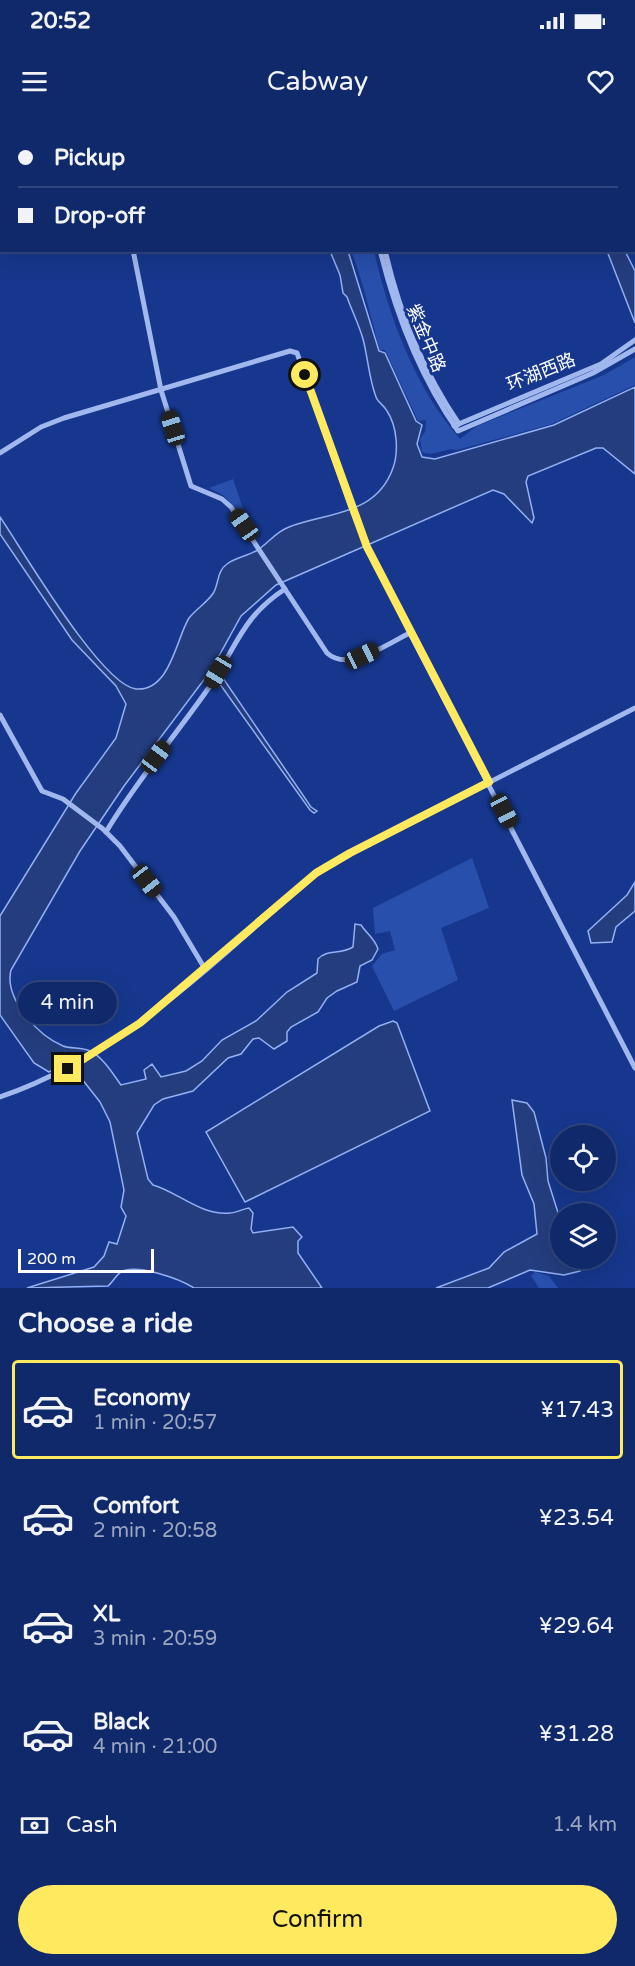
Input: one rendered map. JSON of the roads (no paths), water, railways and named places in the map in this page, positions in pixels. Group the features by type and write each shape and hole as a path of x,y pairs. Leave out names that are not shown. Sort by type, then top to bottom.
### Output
{"street":[{"path":"133,252 161,390 192,486 222,499 256,543 334,660 350,660 410,633"},
{"name":"紫金中路","path":"381,252 410,344 438,400 458,427"},
{"name":"紫金中路","path":"385,252 392,280 415,344 458,427"},
{"name":"环湖西路","path":"458,427 601,364 635,340"},
{"name":"环湖西路","path":"458,427 593,373 635,349"},
{"path":"0,453 41,427 64,418 290,351 297,353 367,547 633,1059 635,1068"},
{"path":"105,830 210,685 241,630 266,603 285,589"},
{"path":"0,1097 30,1087 68,1069 140,1023 316,873 350,853 635,708"},
{"path":"0,715 42,790 63,799 105,830 174,916 205,969"}]}
